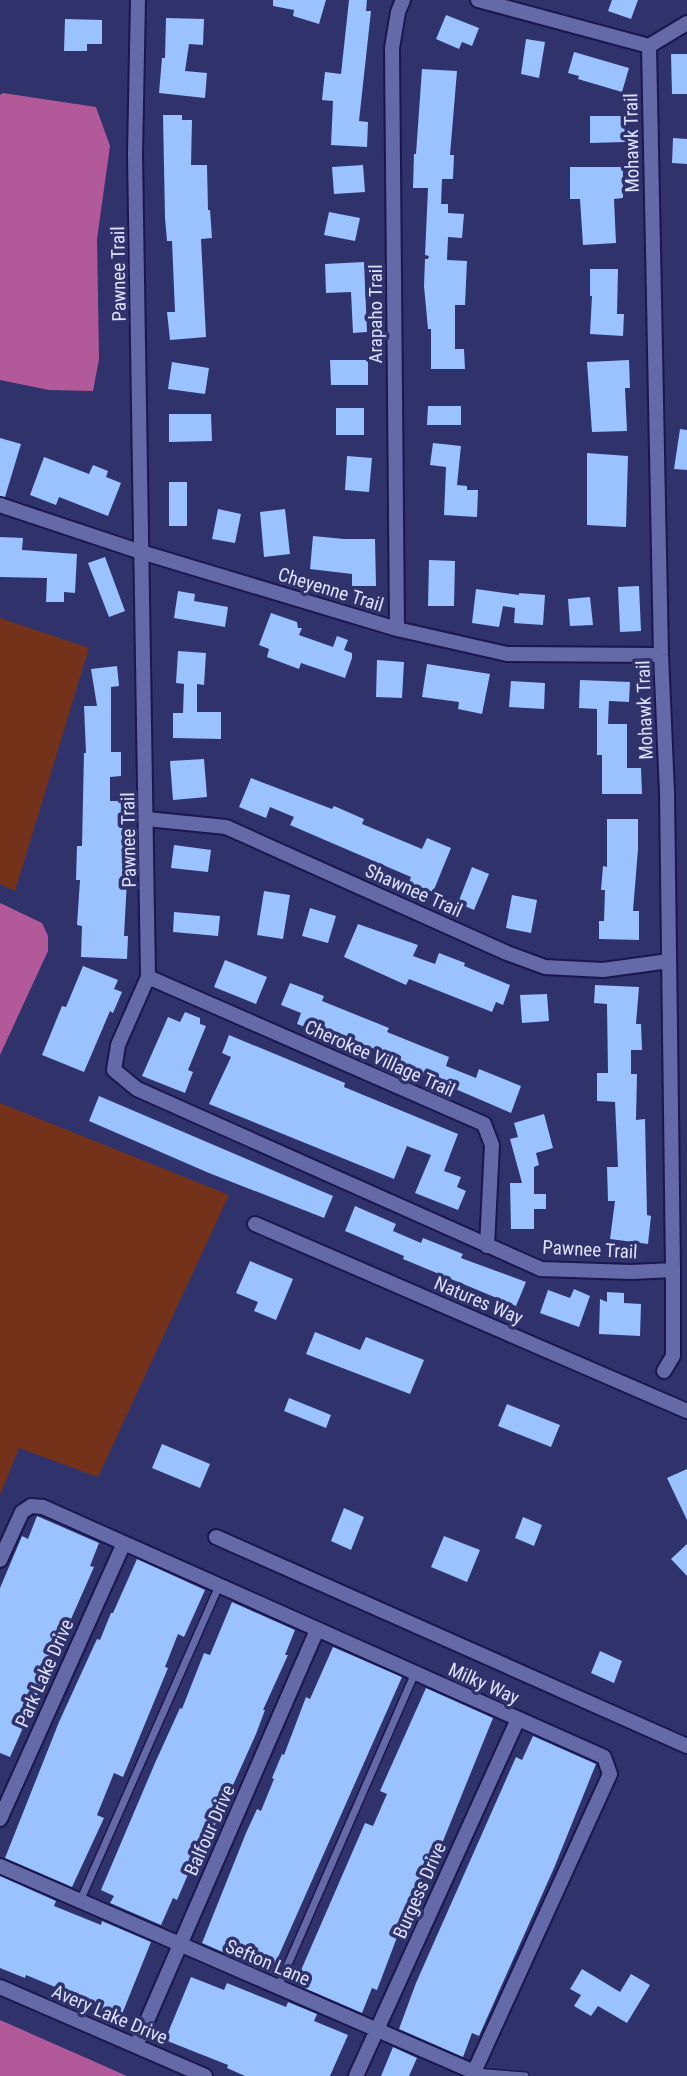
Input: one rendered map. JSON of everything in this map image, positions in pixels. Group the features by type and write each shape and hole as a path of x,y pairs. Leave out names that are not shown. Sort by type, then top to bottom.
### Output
{"street":[{"name":"Pawnee Trail","path":"138,0 135,155 148,977 117,1045 114,1070 137,1089 541,1269 631,1272 673,1270"},
{"name":"Arapaho Trail","path":"397,629 392,48 398,12 403,0"},
{"path":"478,0 649,46 687,23"},
{"name":"Mohawk Trail","path":"649,46 661,655 667,792 673,1270 673,1356 664,1371"},
{"name":"Cheyenne Trail","path":"0,505 141,552 397,629 507,654 661,655"},
{"name":"Shawnee Trail","path":"147,819 226,827 545,967 603,970 669,961"},
{"name":"Cherokee Village Trail","path":"148,977 484,1124 492,1145 487,1245"},
{"name":"Natures Way","path":"255,1224 687,1411"},
{"name":"Milky Way","path":"0,1560 22,1513 32,1506 43,1507 604,1757 610,1774 474,2072"},
{"name":"Milky Way","path":"216,1537 687,1746"},
{"name":"Park Lake Drive","path":"0,1819 124,1543"},
{"name":"Balfour Drive","path":"135,2046 317,1630"},
{"name":"Burgess Drive","path":"356,2076 517,1719"},
{"name":"Sefton Lane","path":"0,1866 474,2072"},
{"name":"Avery Lake Drive","path":"0,1987 205,2076"}],"lane":[{"path":"80,1901 219,1586"},
{"path":"278,1987 415,1674"},
{"name":"Sefton Lane","path":"474,2072 525,2076"}],"shaded area":[{"path":"3,93 96,107 110,146 97,239 99,359 93,391 49,390 0,380 0,95"},
{"path":"0,618 89,648 15,891 0,884"},
{"path":"0,903 42,923 48,936 48,951 0,1055"},
{"path":"0,1103 229,1195 98,1477 19,1448 0,1495"},
{"path":"0,2020 127,2076 0,2076"}],"building":[{"path":"273,0 326,0 319,24 293,16 294,10 273,6"},
{"path":"349,0 367,0 366,11 371,11 359,121 368,122 367,147 331,145 333,101 322,100 325,72 341,74"},
{"path":"612,0 638,0 631,19 608,11"},
{"path":"446,15 479,28 472,46 462,42 459,49 436,39"},
{"path":"166,18 204,19 203,45 189,44 185,71 207,73 205,98 159,93 162,58 165,58"},
{"path":"65,19 102,20 102,44 87,44 87,51 64,51"},
{"path":"526,39 545,42 539,78 521,74"},
{"path":"574,52 629,68 622,92 578,79 579,76 568,73"},
{"path":"671,54 687,54 687,94 672,94"},
{"path":"422,69 457,71 450,155 454,155 453,179 442,179 441,204 448,204 448,213 464,214 462,238 448,237 447,260 467,261 465,305 455,305 455,349 464,349 465,369 431,369 431,329 428,329 424,286 425,259 429,256 425,255 428,188 413,188"},
{"path":"163,115 182,115 182,120 192,120 191,165 207,165 212,238 201,239 206,337 170,340 167,312 175,312 172,241 167,241 165,218"},
{"path":"590,116 625,116 625,142 590,143"},
{"path":"673,138 687,139 687,164 672,163"},
{"path":"363,165 365,192 334,194 332,167"},
{"path":"570,167 623,167 623,198 614,199 616,243 583,245 580,199 570,199"},
{"path":"329,212 360,218 355,241 324,235"},
{"path":"364,262 367,332 353,333 351,292 326,293 325,264"},
{"path":"590,269 618,269 617,314 624,314 623,336 590,334"},
{"path":"330,360 368,360 368,385 331,385"},
{"path":"629,360 630,388 625,388 627,431 592,432 587,362"},
{"path":"172,362 209,368 205,394 168,389"},
{"path":"428,406 461,406 461,425 427,425"},
{"path":"336,408 364,408 364,435 336,435"},
{"path":"169,414 211,414 212,441 169,442"},
{"path":"680,429 687,430 687,470 674,469"},
{"path":"0,438 21,444 5,497 0,496"},
{"path":"433,443 461,446 457,485 467,486 467,490 478,490 477,517 444,515 446,467 430,465"},
{"path":"587,453 628,456 626,527 587,525"},
{"path":"347,456 372,458 369,492 345,490"},
{"path":"44,457 89,474 93,465 108,471 106,477 121,483 108,516 59,497 56,505 30,495"},
{"path":"169,482 187,482 187,526 169,526"},
{"path":"218,509 241,514 235,543 212,539"},
{"path":"285,509 290,554 264,557 260,512"},
{"path":"313,536 375,539 376,586 352,586 352,574 310,569"},
{"path":"0,537 23,538 22,550 77,554 75,593 64,592 64,602 46,602 47,578 0,577"},
{"path":"105,557 125,611 109,617 88,563"},
{"path":"429,560 455,561 454,606 428,606"},
{"path":"639,586 641,631 620,632 618,587"},
{"path":"476,589 519,595 545,595 543,625 514,623 515,608 503,606 499,627 472,623"},
{"path":"178,591 195,594 194,601 228,607 225,627 174,618"},
{"path":"590,597 593,625 570,626 568,599"},
{"path":"271,613 297,622 298,628 302,628 299,635 333,647 337,636 348,640 344,650 352,653 352,658 345,678 301,663 299,669 267,657 269,649 259,645"},
{"path":"178,651 206,653 204,685 197,684 197,712 221,712 221,739 173,738 173,713 183,713 184,684 176,683"},
{"path":"377,660 404,662 402,698 376,697"},
{"path":"427,664 490,674 482,714 458,709 459,702 422,697"},
{"path":"117,666 119,686 111,687 111,752 121,752 121,776 110,777 110,801 123,801 122,846 131,846 131,880 127,880 124,936 128,936 127,959 81,957 82,926 77,925 80,880 76,880 77,846 82,846 86,753 84,706 97,706 91,669"},
{"path":"580,680 630,682 629,702 609,701 608,724 627,724 627,768 641,768 642,794 602,794 602,755 597,755 597,709 579,708"},
{"path":"511,681 545,683 544,709 509,707"},
{"path":"204,759 207,797 173,800 170,761"},
{"path":"251,778 332,809 334,806 364,819 362,824 422,849 427,838 451,848 433,892 409,883 411,877 290,825 294,817 270,807 266,818 239,807"},
{"path":"607,819 638,819 633,911 639,911 639,940 599,939 599,921 604,921 605,890 601,890 603,866 607,867"},
{"path":"174,845 211,850 208,872 171,868"},
{"path":"472,867 489,874 474,910 458,903"},
{"path":"264,891 290,895 283,939 257,935"},
{"path":"512,895 537,900 531,933 506,928"},
{"path":"310,908 336,916 328,943 302,936"},
{"path":"174,912 220,916 218,936 173,932"},
{"path":"358,924 418,945 413,956 435,964 439,953 510,985 503,1005 496,1002 492,1012 409,979 406,985 344,957"},
{"path":"225,960 267,977 256,1004 214,987"},
{"path":"83,966 118,980 114,989 122,992 113,1013 110,1011 84,1072 42,1055 62,1006 66,1007"},
{"path":"290,983 324,996 322,1001 389,1028 387,1032 449,1057 446,1066 476,1078 479,1069 521,1086 511,1113 395,1063 397,1058 313,1024 310,1029 297,1024 301,1013 281,1005"},
{"path":"595,985 639,987 636,1024 641,1024 642,1050 631,1050 631,1074 637,1074 636,1120 645,1119 647,1215 651,1216 648,1244 610,1239 615,1201 608,1201 607,1167 618,1167 615,1102 597,1101 597,1073 608,1073 607,1004 594,1003"},
{"path":"547,994 549,1021 522,1023 520,995"},
{"path":"185,1012 200,1018 200,1024 206,1026 188,1070 193,1072 185,1093 142,1076 168,1017 180,1022"},
{"path":"229,1035 458,1134 444,1171 461,1177 457,1187 466,1191 458,1210 415,1193 431,1155 407,1146 394,1179 209,1104 231,1057 222,1053"},
{"path":"99,1096 333,1196 324,1218 209,1173 89,1121"},
{"path":"544,1114 553,1148 536,1153 539,1165 534,1167 534,1194 546,1194 546,1209 534,1209 534,1229 511,1229 510,1183 522,1183 510,1139 518,1137 514,1123"},
{"path":"355,1206 396,1224 393,1231 421,1243 423,1238 463,1254 461,1258 526,1282 516,1306 403,1259 404,1256 345,1231"},
{"path":"250,1261 293,1279 276,1320 254,1311 258,1302 236,1293"},
{"path":"574,1289 590,1296 579,1327 540,1313 548,1290 570,1298"},
{"path":"607,1292 624,1293 624,1303 641,1304 640,1336 599,1334 600,1299 607,1302"},
{"path":"315,1332 360,1350 366,1337 424,1360 410,1394 306,1354"},
{"path":"289,1398 331,1415 326,1428 284,1411"},
{"path":"507,1404 560,1425 551,1447 498,1426"},
{"path":"162,1444 210,1464 200,1488 152,1468"},
{"path":"687,1469 687,1520 667,1478"},
{"path":"344,1508 364,1517 351,1550 331,1541"},
{"path":"37,1516 99,1543 90,1566 94,1567 10,1757 0,1753 0,1588 22,1536 28,1539"},
{"path":"523,1517 542,1525 534,1546 515,1538"},
{"path":"444,1536 480,1550 467,1582 431,1567"},
{"path":"687,1544 687,1576 671,1559"},
{"path":"137,1559 205,1590 184,1637 178,1634 165,1667 168,1668 123,1777 114,1773 97,1815 104,1818 72,1887 5,1858 59,1722"},
{"path":"232,1602 295,1630 285,1655 288,1655 263,1710 256,1734 193,1874 189,1872 177,1900 173,1898 161,1925 110,1903 114,1896 101,1890 155,1763 180,1708 182,1709 204,1653 210,1655"},
{"path":"333,1647 402,1677 271,1973 202,1943 246,1833 257,1809 261,1811 306,1697 310,1699"},
{"path":"600,1651 622,1661 614,1683 591,1673"},
{"path":"426,1688 493,1718 428,1878 403,1933 399,1932 377,1990 372,1988 362,2013 295,1984 365,1823 373,1826 387,1794 380,1791"},
{"path":"533,1736 596,1764 554,1868 479,2036 472,2033 463,2057 399,2029 416,1983 516,1757 522,1760"},
{"path":"0,1876 56,1901 54,1906 101,1925 102,1921 151,1942 120,2019 63,1996 65,1991 0,1968"},
{"path":"582,1969 620,1992 631,1974 650,1985 627,2023 598,2006 591,2016 574,2006 581,1995 570,1989"},
{"path":"191,1977 224,1990 227,1983 286,2007 288,2002 317,2014 314,2021 348,2035 330,2076 245,2076 227,2068 228,2065 165,2040"},
{"path":"393,2047 417,2058 409,2076 381,2076"}]}
